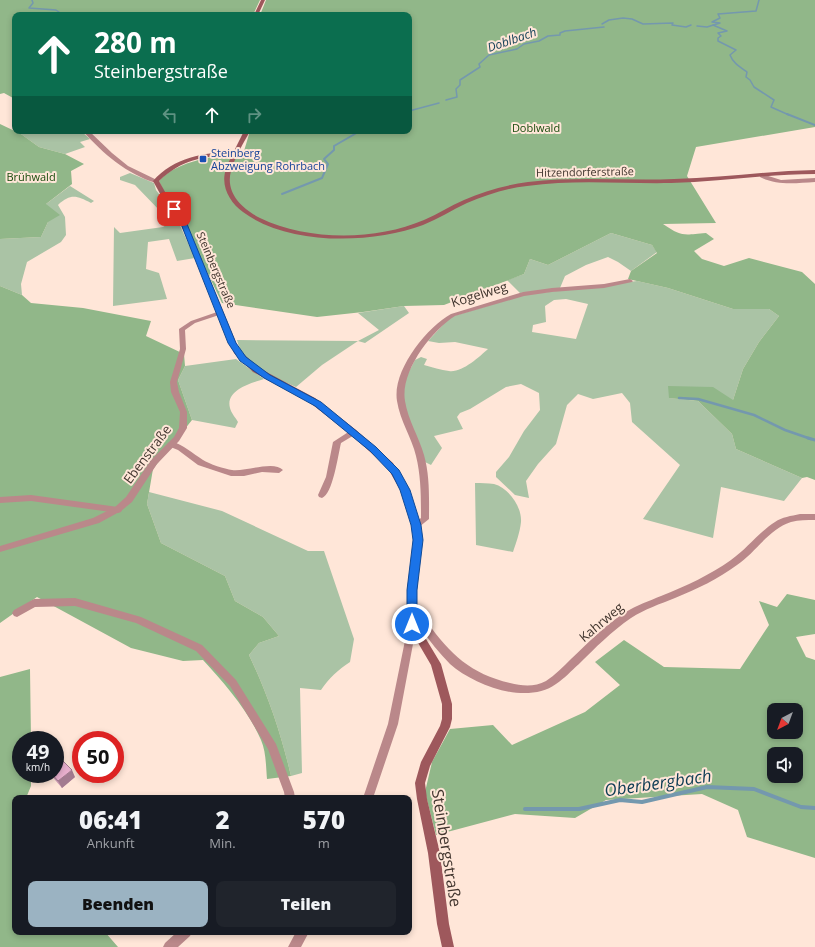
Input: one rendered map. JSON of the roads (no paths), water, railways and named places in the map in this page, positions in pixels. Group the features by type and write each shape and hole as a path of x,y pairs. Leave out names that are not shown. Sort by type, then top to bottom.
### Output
{"main road":[{"path":"257,12 263,0"},
{"name":"Hitzendorferstraße","path":"246,134 228,170 226,182 231,196 239,207 257,219 276,227 301,233 332,236 368,235 403,229 427,221 487,193 523,184 566,181 663,181 815,172"},
{"path":"156,181 163,172 172,166 193,157 210,154 236,153"},
{"name":"Steinbergstraße","path":"156,181 166,199 184,224 236,351 249,365 267,377 312,400 354,432 396,472 405,490 416,525 418,540 412,590 412,624 436,664 447,704 447,719 445,727 427,760 420,784 434,853 443,924 448,947"}],"street":[{"path":"89,134 118,163 136,174 156,181"},
{"path":"762,176 770,180 780,182 815,180"},
{"name":"Kogelweg","path":"416,525 425,519 426,516 422,466 417,444 402,407 400,389 406,370 435,328 444,319 453,314 523,294 604,286 630,281"},
{"name":"Ebenstraße","path":"0,549 102,518 118,510 132,497 154,462 172,444 182,430 184,422 184,409 174,388 175,376 184,348 181,339 182,328 193,322 220,313"},
{"path":"322,495 330,477 337,442 354,432"},
{"path":"172,444 181,448 201,463 231,473 244,473 262,469 279,470"},
{"path":"0,500 31,498 118,510"},
{"name":"Kahrweg","path":"412,624 424,625 437,645 450,659 474,676 509,687 523,689 540,688 555,679 589,648 635,611 669,597 733,564 769,530 782,521 798,516 815,517"},
{"path":"17,613 34,603 75,602 138,620 199,648 233,683 272,747 290,795"},
{"path":"369,795 393,724 412,624"},
{"path":"169,947 183,935"},
{"path":"294,947 301,935"}],"waterway":[{"path":"32,0 33,3 29,8 56,10 59,12"},
{"name":"Doblbach","path":"713,25 720,23 712,22 720,18 718,14 756,11 759,0"},
{"name":"Doblbach","path":"602,24 609,20 623,18 632,19 643,24 673,23 672,25 686,27 691,25"},
{"name":"Doblbach","path":"697,26 707,27 713,25"},
{"path":"713,25 727,31 718,33 721,36 718,38 718,41 736,50 730,55 731,58 737,65 747,72 746,77 750,80 754,87 774,100 771,107 789,115"},
{"name":"Doblbach","path":"446,100 457,97 456,89 460,85 460,80 480,67 479,64 489,55 517,49 524,44 539,41 548,36 560,35 560,33 565,31 604,27"},
{"name":"Doblbach","path":"412,110 439,103"},
{"path":"787,114 815,125"},
{"name":"Doblbach","path":"282,194 322,178 328,164 324,159 334,150 334,146 355,134"},
{"path":"679,398 698,399 754,415 785,430 809,438"},
{"path":"809,438 815,440"},
{"name":"Oberbergbach","path":"525,809 579,809 620,800 642,802 707,787 754,789 801,807 815,808"}],"place":[{"name":"Steinberg Abzweigung Rohrbach","path":"203,159"}],"park label":[{"name":"Doblwald","path":"536,128"},
{"name":"Brühwald","path":"31,177"}]}
